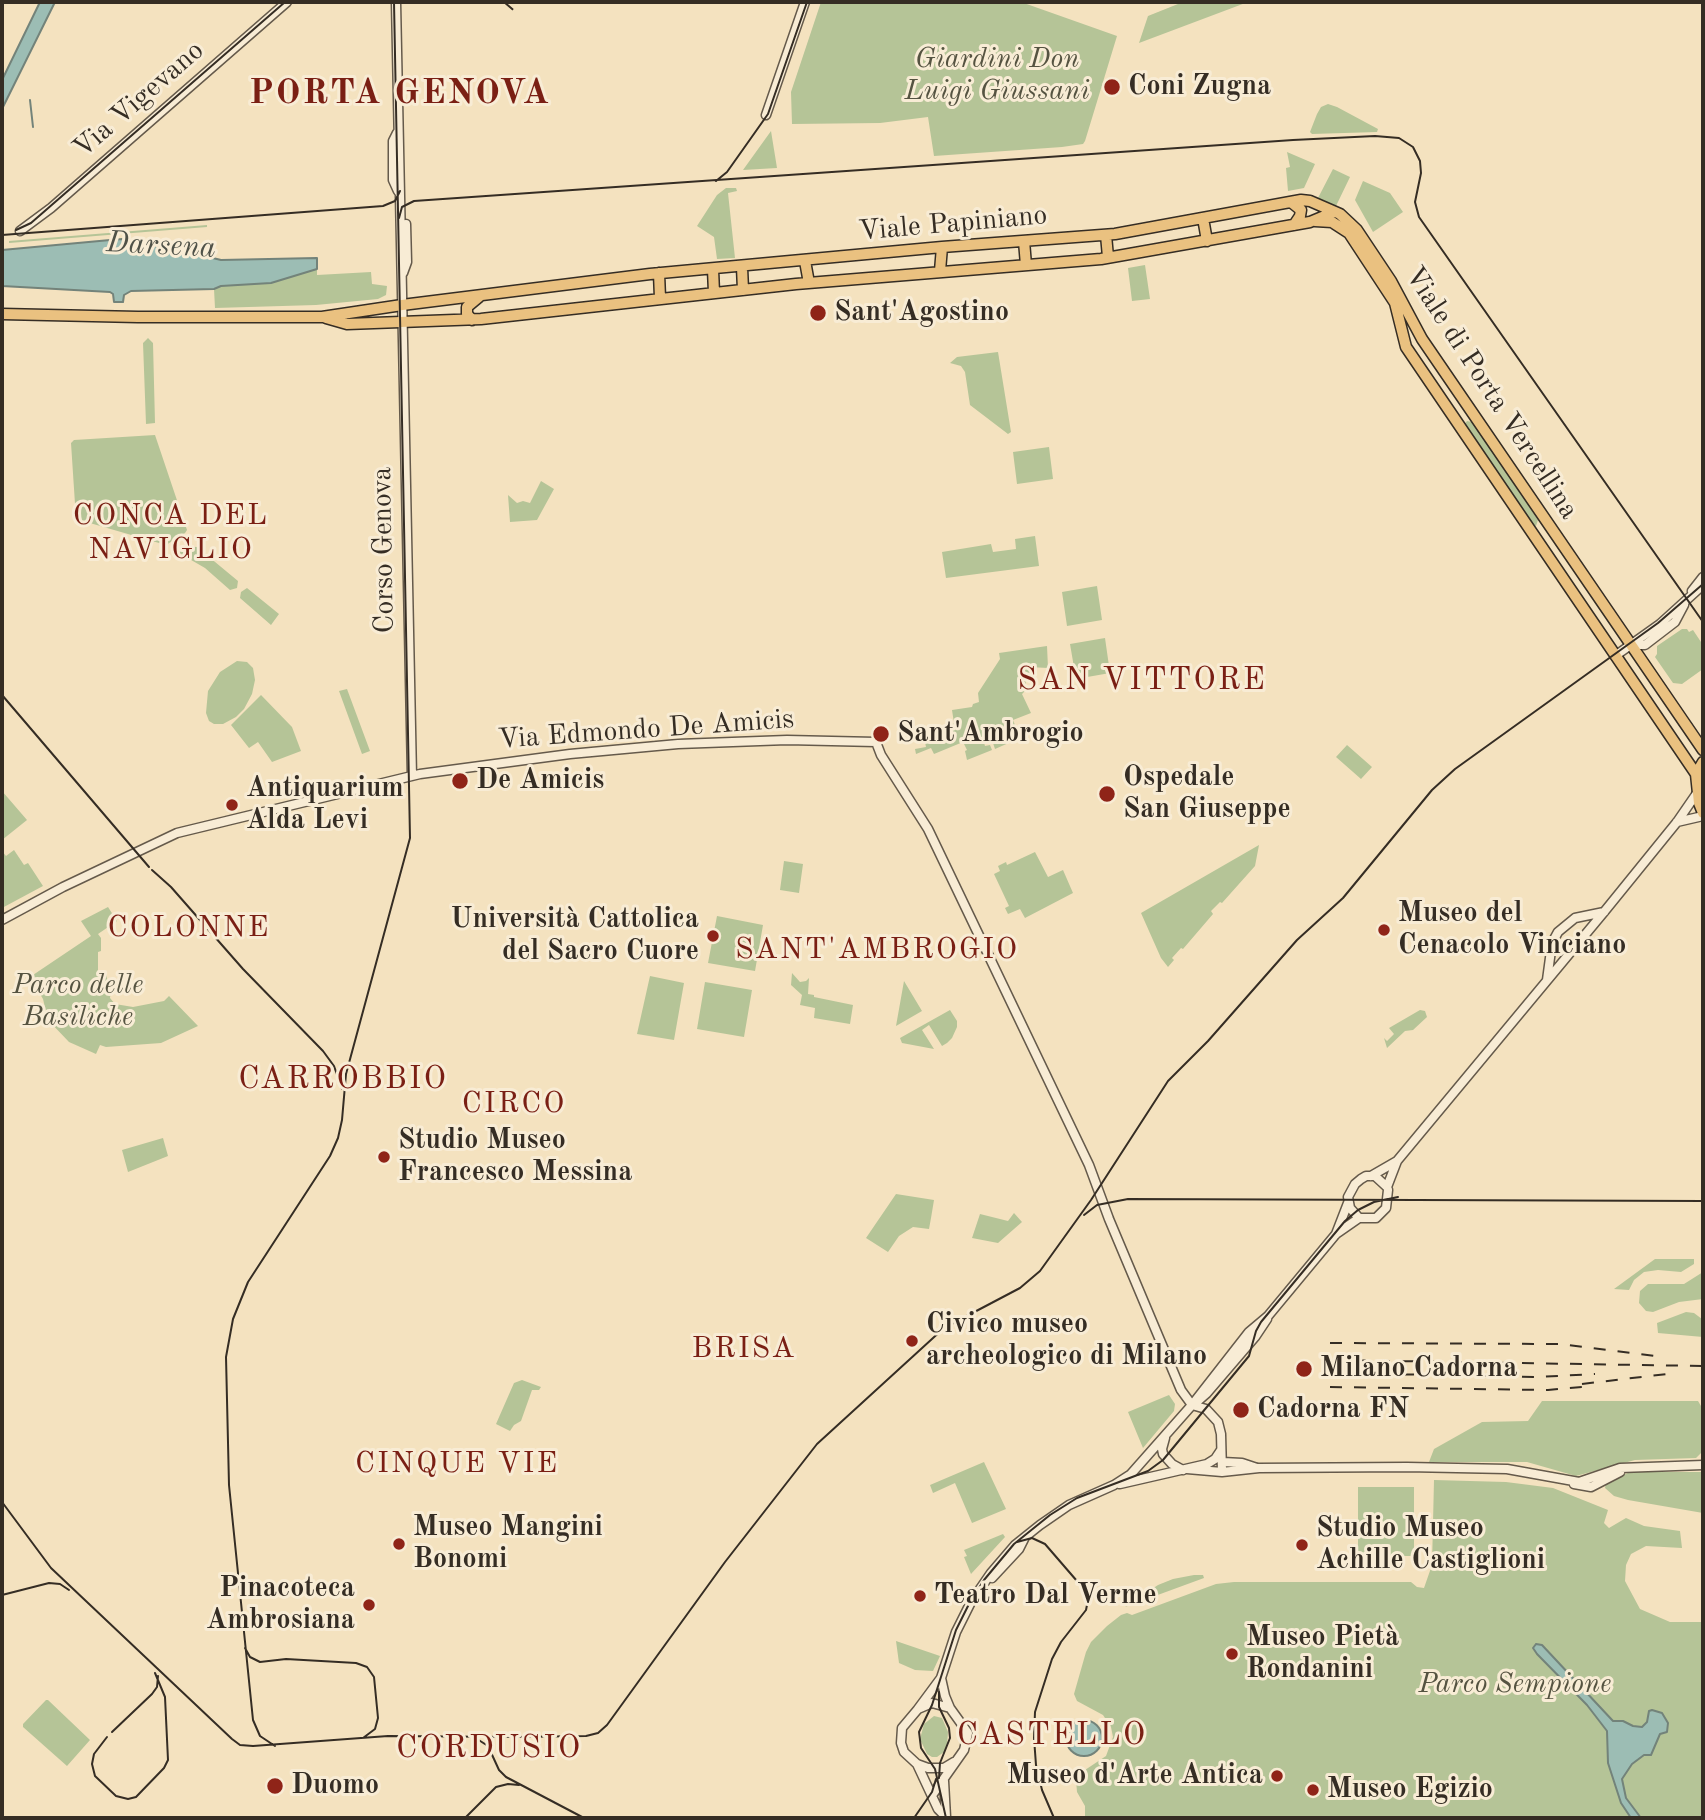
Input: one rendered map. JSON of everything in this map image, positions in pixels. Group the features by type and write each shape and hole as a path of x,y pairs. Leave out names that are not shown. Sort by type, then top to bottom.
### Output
{"main road":[{"name":"Viale Papiniano","path":"322,317 659,274 942,247 1106,235 1291,202 1310,201"},
{"name":"Viale di Porta Vercellina","path":"1310,201 1346,218 1357,230 1397,291 1422,339 1703,750"},
{"path":"1310,201 1314,221"},
{"path":"1291,202 1301,210 1294,225"},
{"name":"Viale Papiniano","path":"322,317 347,324 476,319 809,283 1108,257 1294,225 1314,221 1334,212"},
{"path":"1203,218 1207,241"},
{"name":"Viale di Porta Vercellina","path":"1314,221 1332,222 1349,233 1389,292 1397,310 1406,347 1696,774"},
{"path":"1106,235 1108,257"},
{"path":"1024,241 1027,265"},
{"path":"940,271 942,247"},
{"path":"805,261 809,283"},
{"path":"742,267 743,290"},
{"path":"713,269 714,293"},
{"path":"659,274 660,298"},
{"path":"476,319 467,314 467,307 477,297"},
{"path":"2,314 322,317"},
{"path":"1406,347 1410,340 1422,339"},
{"path":"1457,423 1470,406"},
{"path":"1535,537 1551,527"},
{"path":"1572,593 1588,581"},
{"path":"1603,638 1612,638 1619,627"},
{"path":"1626,673 1629,663 1636,660 1643,662"},
{"path":"1675,744 1691,733"},
{"path":"1703,762 1696,774 1703,815"}],"street":[{"name":"Via Vigevano","path":"20,231 51,208 287,2"},
{"name":"Corso Genova","path":"396,2 399,130 393,141 393,180 400,200 400,214 406,222 401,275 411,752 416,775"},
{"path":"766,115 805,2"},
{"path":"1686,600 1703,577"},
{"path":"1615,656 1665,620 1703,585"},
{"name":"Via Edmondo De Amicis","path":"2,920 136,851 177,833 416,775 678,744 797,740 876,742 881,755 928,829 1099,1189 1109,1219 1178,1382 1192,1405"},
{"path":"1359,1219 1348,1197 1355,1184 1397,1161 1604,912 1698,793"},
{"path":"1677,822 1703,815"},
{"path":"1547,980 1552,943 1558,932 1575,918 1604,912"},
{"path":"1336,1234 1359,1219 1373,1219 1382,1213 1388,1205 1388,1189 1397,1161"},
{"path":"1371,1176 1380,1179 1388,1189"},
{"path":"946,1818 938,1809 918,1764 903,1749 902,1727 941,1678 957,1630 982,1586 1024,1536 1069,1505 1114,1485 1131,1474 1192,1405 1249,1332 1268,1316 1336,1234 1349,1203"},
{"path":"1192,1405 1206,1409 1218,1422 1222,1467"},
{"path":"1173,1427 1163,1443 1162,1451 1172,1464 1185,1469 1507,1469 1565,1480 1587,1488 1592,1483 1635,1467 1703,1465"},
{"path":"1114,1485 1211,1462 1222,1449"},
{"path":"933,1794 965,1748 968,1734 946,1702 941,1678"},
{"path":"918,1709 932,1703 950,1707"},
{"path":"918,1764 933,1769 954,1762"},
{"path":"944,1778 946,1818"}],"green space":[{"name":"Giardini Don Luigi Giussani","path":"821,2 1021,2 1117,36 1085,141 1083,144 1062,147 934,156 928,117 880,123 792,124 791,92"},
{"path":"1183,2 1248,2 1139,43 1148,16"},
{"path":"1328,104 1378,129 1377,132 1312,134 1310,132 1317,114 1321,107"},
{"path":"771,131 777,168 743,170"},
{"path":"1287,152 1315,164 1304,188 1288,191 1286,168 1290,167"},
{"path":"1333,169 1350,177 1336,206 1318,198"},
{"path":"1363,181 1390,193 1403,212 1373,232 1355,200"},
{"path":"726,188 736,188 737,191 728,193 735,258 717,259 714,237 697,226 717,195"},
{"path":"207,227 9,243 9,241"},
{"path":"1145,265 1150,299 1132,301 1128,268"},
{"path":"317,269 317,275 371,272 372,284 387,286 386,295 378,299 316,305 215,308 214,289 221,286 271,283"},
{"path":"148,338 153,343 155,423 146,424 143,343"},
{"path":"998,352 1011,432 1008,434 970,405 965,372 961,366 950,363 957,357"},
{"path":"1467,421 1472,422 1538,520 1536,526 1531,524 1464,425"},
{"path":"155,435 187,530 185,533 166,545 76,519 71,443 74,440"},
{"path":"1049,447 1053,479 1017,484 1013,452"},
{"path":"541,481 554,489 537,520 510,522 508,495 517,503 530,503"},
{"path":"1035,536 1039,566 946,578 942,552 991,544 993,552 1016,549 1015,539"},
{"path":"180,546 197,547 238,581 237,588 230,590 205,568 179,553"},
{"path":"1097,586 1102,620 1067,626 1062,592"},
{"path":"247,588 279,614 271,625 240,598 241,592"},
{"path":"1682,629 1689,632 1693,630 1703,645 1703,669 1682,684 1673,683 1655,657 1657,646"},
{"path":"1105,638 1110,673 1076,679 1070,644"},
{"path":"1047,646 1048,668 1029,667 1030,674 1024,675 1026,684 1023,685 1025,691 1022,694 1031,713 1013,720 1020,738 995,749 993,743 996,741 992,732 982,735 985,746 990,745 992,750 967,760 967,750 963,742 934,754 931,748 916,754 915,749 926,747 924,737 948,733 954,723 952,710 972,707 979,702 978,693 1000,659 999,653"},
{"path":"237,661 247,662 253,668 255,680 252,694 236,717 223,724 214,724 209,721 206,713 208,691 220,672"},
{"path":"347,689 370,751 362,754 339,691"},
{"path":"261,695 292,727 301,751 272,762 258,742 249,748 231,725"},
{"path":"1347,745 1372,767 1361,779 1336,757"},
{"path":"2,791 27,820 2,840"},
{"path":"1259,845 1255,866 1222,903 1211,911 1213,914 1172,958 1174,960 1168,967 1161,958 1141,913"},
{"path":"14,850 24,865 28,863 43,886 2,908 2,851 6,856"},
{"path":"1035,852 1048,877 1063,870 1073,893 1025,918 1020,909 1008,914 1005,908 1009,906 994,874 1000,871 998,866 1006,862 1007,865"},
{"path":"784,861 803,864 799,893 780,890"},
{"name":"Parco delle Basiliche","path":"108,907 117,921 98,934 101,938 101,951 98,952 98,974 106,974 108,983 111,984 119,979 120,987 111,991 110,998 115,1004 133,1007 164,1001 169,996 198,1026 161,1043 106,1047 100,1045 96,1054 69,1042 48,1020 43,999 30,977 91,936 81,921"},
{"path":"717,916 763,925 755,971 708,963"},
{"path":"792,973 800,982 809,978 808,994 853,1005 850,1024 814,1018 815,1008 800,1005 802,995 791,985"},
{"path":"650,976 684,983 674,1040 637,1034"},
{"path":"904,981 922,1011 896,1026"},
{"path":"705,982 752,990 744,1037 697,1029"},
{"path":"950,1010 957,1021 957,1027 947,1043 942,1046 929,1025 922,1030 934,1049 902,1043 900,1038"},
{"path":"1420,1010 1425,1011 1427,1017 1413,1030 1405,1031 1387,1048 1384,1038 1387,1041 1394,1034 1389,1028"},
{"path":"163,1138 168,1156 128,1172 122,1150"},
{"path":"896,1194 934,1200 929,1229 913,1227 899,1236 888,1252 866,1238"},
{"path":"1014,1213 1022,1222 998,1243 972,1238 980,1214 1008,1221"},
{"path":"1655,1259 1694,1259 1694,1264 1681,1272 1644,1272 1634,1280 1629,1290 1614,1289"},
{"path":"1703,1272 1703,1299 1679,1302 1653,1312 1646,1311 1639,1303 1640,1291 1648,1284 1684,1284"},
{"path":"1686,1312 1694,1313 1702,1319 1703,1337 1658,1333 1657,1323"},
{"path":"522,1380 541,1387 539,1390 532,1390 521,1421 510,1431 496,1424 514,1383"},
{"path":"1169,1395 1175,1404 1174,1411 1143,1448 1128,1412"},
{"path":"1542,1401 1698,1401 1701,1406 1702,1452 1696,1458 1635,1460 1576,1476 1527,1462 1429,1462 1434,1449 1482,1422 1528,1421"},
{"path":"984,1462 1006,1509 972,1523 955,1483 933,1493 930,1485"},
{"path":"1630,1472 1703,1472 1703,1513 1628,1500 1614,1496 1605,1488 1606,1483"},
{"name":"Parco Sempione","path":"1434,1480 1506,1482 1553,1488 1608,1510 1604,1523 1609,1528 1626,1518 1644,1526 1680,1531 1682,1548 1646,1546 1631,1554 1626,1565 1625,1581 1640,1609 1670,1622 1703,1622 1703,1818 1085,1818 1085,1806 1077,1792 1076,1780 1079,1774 1106,1756 1113,1737 1111,1727 1103,1715 1077,1701 1074,1694 1086,1652 1091,1642 1107,1626 1121,1615 1132,1615 1216,1584 1411,1582 1424,1588 1432,1565"},
{"path":"1358,1487 1414,1487 1414,1556 1358,1556"},
{"path":"1003,1534 1005,1537 971,1574 964,1550"},
{"path":"1203,1575 1204,1578 1125,1607 1158,1585"},
{"path":"896,1641 940,1656 933,1671 915,1670 899,1663"},
{"path":"46,1700 90,1740 67,1766 23,1727"},
{"path":"934,1716 942,1718 948,1732 944,1752 937,1757 927,1754 920,1739 924,1724"}],"water":[{"path":"40,2 55,2 2,109 2,80"},
{"name":"Darsena","path":"121,239 184,252 187,243 191,244 192,253 221,260 317,258 317,269 271,283 221,286 214,289 131,291 124,295 123,302 114,302 110,292 2,286 2,250"},
{"path":"1536,1644 1542,1645 1613,1721 1642,1727 1647,1722 1649,1711 1662,1713 1668,1723 1667,1732 1660,1734 1651,1755 1644,1755 1632,1764 1622,1779 1626,1798 1641,1818 1631,1818 1621,1803 1608,1763 1607,1731 1587,1705 1537,1654 1533,1648"},
{"path":"1084,1720 1097,1725 1102,1738 1097,1751 1084,1756 1071,1751 1066,1738 1071,1725"}],"waterway":[{"path":"30,100 33,127"}],"tram line":[{"path":"16,230 31,223 285,2"},
{"path":"275,1746 260,1736 253,1720 229,1485 226,1357 233,1319 248,1282 330,1156 338,1138 346,1074 410,838 394,2"},
{"path":"716,181 727,172 768,114 807,2"},
{"path":"399,218 402,207 414,201 1293,140 1375,136 1399,138 1413,147 1420,161 1421,173 1415,202 1419,217 1703,622"},
{"path":"2,235 383,206 395,201 400,191"},
{"path":"2,1502 51,1568 240,1745 388,1736 516,1737 586,1736 598,1733 607,1725 725,1562 817,1444 944,1328 1020,1288 1040,1271 1091,1200 1168,1081 1208,1041 1297,940 1343,898 1432,790 1455,769 1658,623 1703,584"},
{"path":"2,695 149,867"},
{"path":"152,870 171,887 243,969 323,1051 334,1066 342,1089"},
{"path":"946,1818 935,1769 921,1748 919,1732 932,1705 956,1630 984,1580 1014,1544 1050,1515 1077,1498 1148,1471 1163,1460 1249,1356 1261,1322 1345,1221 1374,1202 1398,1197"},
{"path":"1084,1215 1097,1205 1128,1199 1703,1201"},
{"path":"1017,1542 1032,1538 1045,1544 1083,1588 1088,1600 1086,1610 1061,1642 1052,1659 1035,1712 1036,1765 1042,1790 1054,1818"},
{"path":"2,1595 49,1583 60,1584 69,1590"},
{"path":"245,1648 250,1657 260,1662 286,1659 356,1663 367,1667 374,1677 378,1718 375,1729 363,1738"},
{"path":"107,1737 94,1754 92,1764 95,1776 116,1796 128,1799 136,1797 164,1768 168,1760 165,1697 155,1673"},
{"path":"112,1732 152,1694 157,1687 158,1676"},
{"path":"939,1692 939,1707 949,1728 950,1738 940,1763 939,1778"},
{"path":"474,1737 488,1746 499,1770 506,1777 584,1818"},
{"path":"914,1818 932,1792 936,1779"},
{"path":"465,1818 496,1787 519,1785"}],"railway":[{"path":"504,2 518,14"},
{"path":"1330,1343 1560,1344 1663,1357"},
{"path":"1330,1360 1703,1366"},
{"path":"1330,1373 1538,1377 1595,1374"},
{"path":"1582,1384 1675,1373"},
{"path":"1330,1387 1548,1390 1593,1386"}],"place":[{"name":"Coni Zugna","path":"1112,87"},
{"name":"Sant'Agostino","path":"818,313"},
{"name":"Sant'Ambrogio","path":"881,734"},
{"name":"De Amicis","path":"460,781"},
{"name":"Ospedale San Giuseppe","path":"1107,794"},
{"name":"Antiquarium Alda Levi","path":"232,805"},
{"name":"Museo del Cenacolo Vinciano","path":"1384,930"},
{"name":"Università Cattolica del Sacro Cuore","path":"713,936"},
{"name":"Studio Museo Francesco Messina","path":"384,1157"},
{"name":"Civico museo archeologico di Milano","path":"912,1341"},
{"name":"Milano Cadorna","path":"1304,1369"},
{"name":"Cadorna FN","path":"1241,1410"},
{"name":"Museo Mangini Bonomi","path":"399,1544"},
{"name":"Studio Museo Achille Castiglioni","path":"1302,1545"},
{"name":"Teatro Dal Verme","path":"920,1596"},
{"name":"Pinacoteca Ambrosiana","path":"369,1605"},
{"name":"Museo Pietà Rondanini","path":"1232,1654"},
{"name":"Museo d'Arte Antica","path":"1277,1776"},
{"name":"Duomo","path":"275,1786"},
{"name":"Museo Egizio","path":"1313,1790"}],"district":[{"name":"PORTA GENOVA","path":"400,94"},
{"name":"CONCA DEL NAVIGLIO","path":"171,533"},
{"name":"SAN VITTORE","path":"1142,681"},
{"name":"COLONNE","path":"189,928"},
{"name":"SANT'AMBROGIO","path":"877,950"},
{"name":"CARROBBIO","path":"343,1080"},
{"name":"CIRCO","path":"514,1104"},
{"name":"BRISA","path":"744,1349"},
{"name":"CINQUE VIE","path":"457,1464"},
{"name":"CASTELLO","path":"1052,1736"},
{"name":"CORDUSIO","path":"489,1749"}]}
